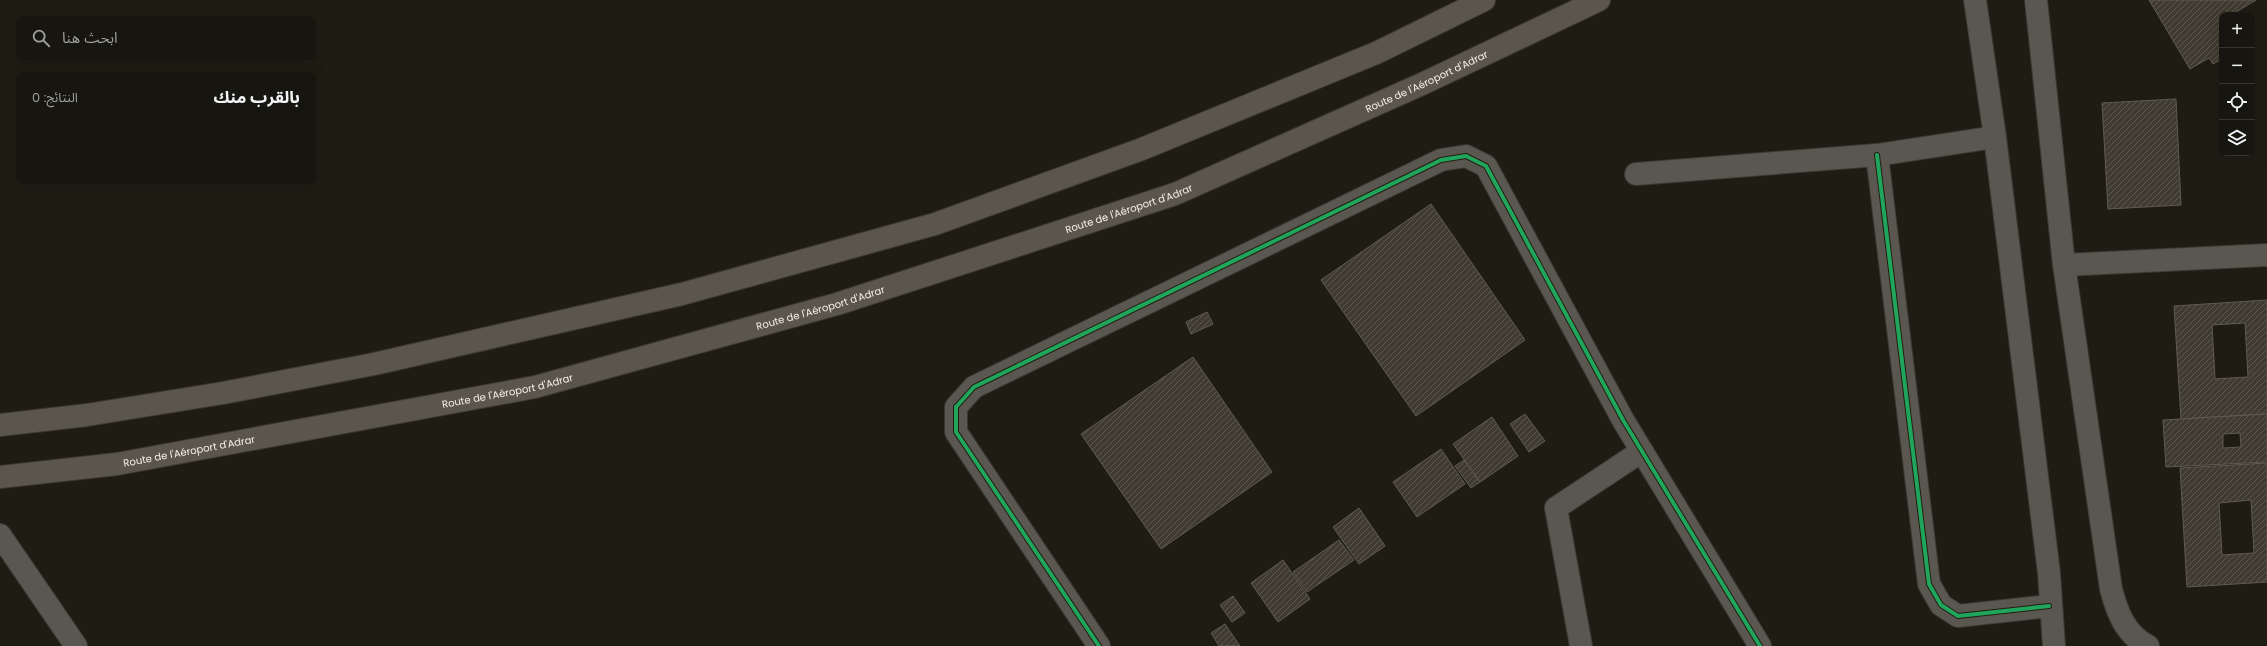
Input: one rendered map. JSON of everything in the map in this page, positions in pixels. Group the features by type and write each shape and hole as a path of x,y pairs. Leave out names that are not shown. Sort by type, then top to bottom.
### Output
{"main road":[{"path":"0,425 87,415 223,393 374,364 682,294 935,224 1142,149 1376,53 1484,0"},
{"name":"Route de l'Aéroport d'Adrar","path":"0,477 117,464 535,387 837,304 1175,194 1422,84 1599,0"}],"street":[{"path":"1974,0 1995,137 2048,565 2049,606 2054,646"},
{"path":"2036,0 2064,265 2111,589 2116,609 2126,628 2141,643 2148,646"},
{"path":"1636,174 1877,155 1995,137"},
{"path":"1877,155 1929,584 1941,605 1958,616 2049,606"},
{"path":"1099,646 956,432 956,407 974,387 1441,160 1466,156 1486,166 1619,413 1760,646"},
{"path":"2064,265 2267,256"},
{"path":"1581,646 1556,508 1642,451"},
{"path":"0,534 76,646"}],"building":[{"path":"2149,0 2256,0 2236,12 2219,12 2219,61 2213,64 2209,58 2190,69"},
{"path":"2176,99 2181,205 2108,209 2102,103"},
{"path":"1431,204 1525,340 1416,416 1321,280"},
{"path":"2267,300 2267,414 2181,419 2174,306","holes":["2245,323 2248,377 2215,379 2212,325"]},
{"path":"1207,312 1213,324 1191,334 1186,322"},
{"path":"1193,357 1272,472 1161,549 1081,434"},
{"path":"1525,414 1545,441 1529,452 1510,424"},
{"path":"2267,414 2267,462 2166,467 2163,420","holes":["2240,433 2241,447 2223,448 2223,434"]},
{"path":"1492,417 1518,456 1480,482 1453,444"},
{"path":"1441,449 1465,484 1417,517 1393,482"},
{"path":"1464,460 1480,482 1471,488 1455,466"},
{"path":"2267,463 2267,582 2187,587 2180,468","holes":["2251,500 2254,553 2222,555 2219,503"]},
{"path":"1359,508 1385,546 1359,564 1333,527"},
{"path":"1339,540 1354,560 1307,592 1293,572"},
{"path":"1283,560 1310,599 1278,622 1251,583"},
{"path":"1233,596 1245,613 1232,622 1220,605"},
{"path":"1225,624 1240,646 1219,646 1211,633"}],"cycle path":[{"path":"1877,155 1929,584 1941,605 1958,616 2049,606"},
{"path":"1099,646 956,432 956,407 974,387 1441,160 1466,156 1486,166 1623,420 1760,646"}]}
